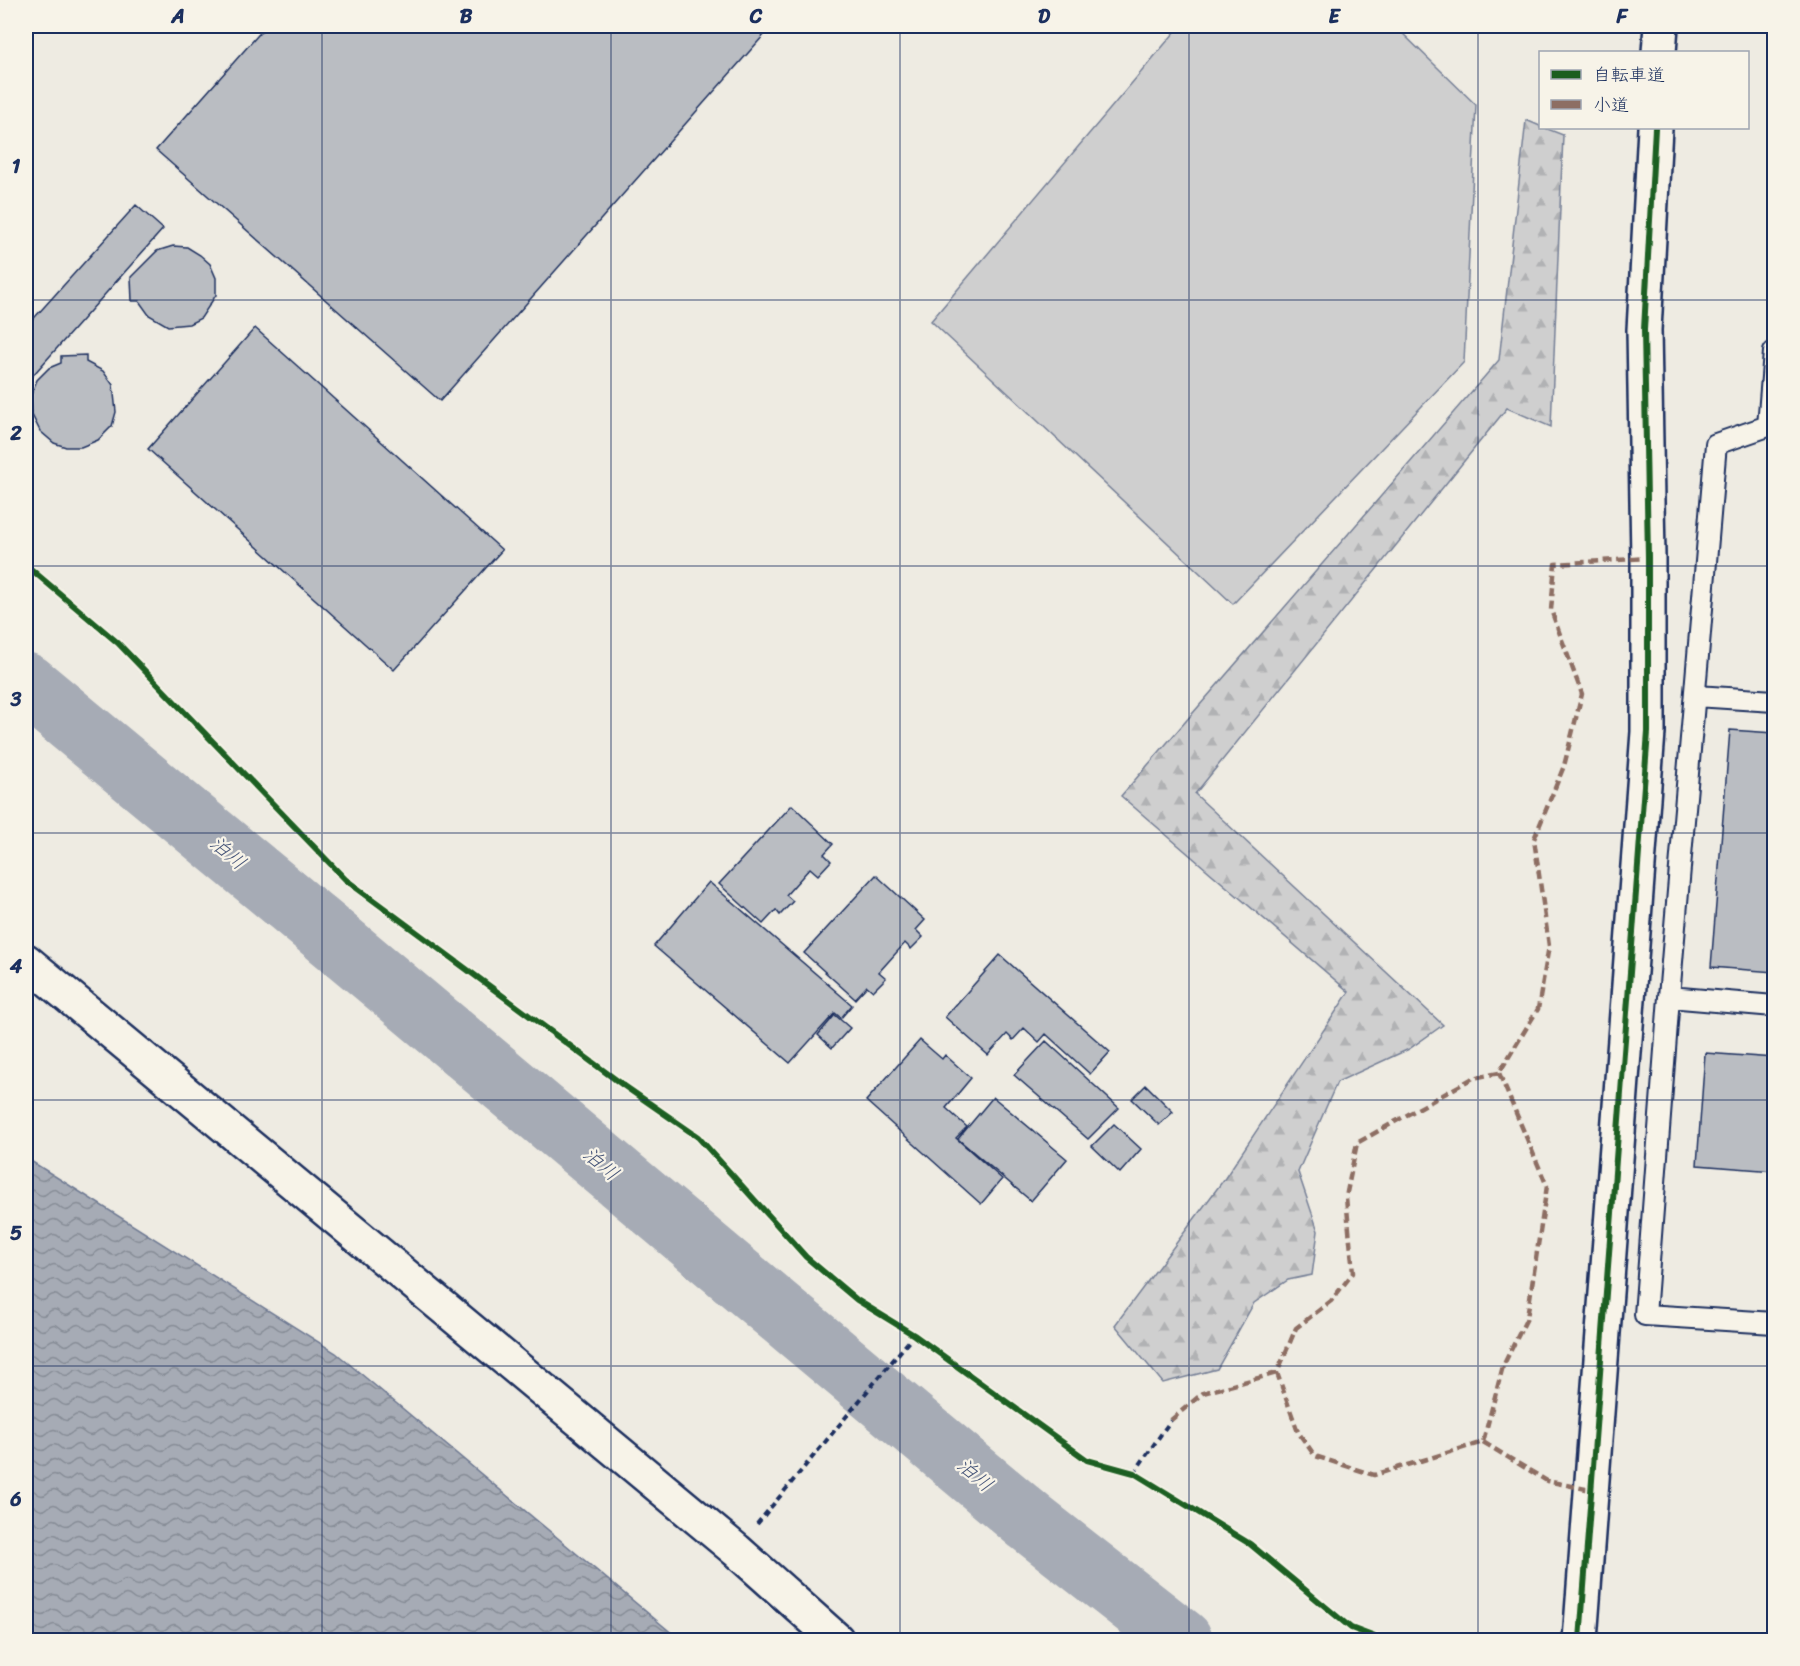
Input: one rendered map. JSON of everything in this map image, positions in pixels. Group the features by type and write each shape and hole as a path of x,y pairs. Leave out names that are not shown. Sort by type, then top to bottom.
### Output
{"street":[{"path":"1659,51 1661,26"},
{"path":"1580,1641 1648,732 1644,330 1655,129"},
{"path":"26,961 736,1550 837,1641"}],"lane":[{"path":"1774,352 1771,428 1716,444 1669,997 1645,1315 1774,1323"},
{"path":"1696,696 1774,701"},
{"path":"1669,997 1774,1006"}],"path":[{"path":"26,565 118,643 346,880 623,1085 698,1137 806,1257 857,1300 914,1335 1087,1460 1134,1473 1250,1544 1351,1628 1383,1641"},
{"path":"736,1550 914,1335"},
{"path":"1134,1473 1171,1420"}],"green space":[{"path":"1180,26 1395,26 1476,105 1464,362 1233,604 931,321"},
{"path":"1526,120 1539,126 1539,129 1548,129 1563,135 1551,427 1507,408 1195,794 1443,1025 1409,1049 1337,1082 1298,1172 1318,1231 1312,1275 1288,1280 1254,1303 1217,1369 1163,1383 1115,1325 1225,1178 1349,992 1121,796 1499,360"}],"water":[{"path":"26,1158 336,1353 680,1640 26,1640"}],"building":[{"path":"266,26 772,26 440,401 156,150"},
{"path":"136,205 163,229 26,383 26,327"},
{"path":"173,246 187,247 210,264 216,278 216,295 201,318 189,324 168,326 149,315 139,301 132,301 131,277 157,251"},
{"path":"255,328 502,550 394,670 148,449"},
{"path":"86,355 86,362 103,371 113,385 116,412 112,426 98,440 81,447 66,447 54,443 40,431 32,415 31,395 37,380 49,368 61,363 61,356"},
{"path":"1730,730 1774,733 1774,972 1711,967"},
{"path":"792,805 833,844 824,854 831,861 818,875 810,868 786,895 793,901 780,915 776,910 763,924 719,884"},
{"path":"876,875 925,920 916,930 923,937 911,949 905,943 879,972 886,978 873,991 867,986 855,999 804,953"},
{"path":"709,882 852,1005 841,1018 835,1013 790,1063 654,946"},
{"path":"1000,955 1110,1052 1090,1074 1046,1034 1039,1042 1024,1028 1013,1040 1007,1034 988,1055 945,1017"},
{"path":"835,1015 850,1028 832,1048 818,1035"},
{"path":"920,1040 942,1059 945,1055 971,1078 946,1108 967,1127 956,1138 1002,1179 981,1204 866,1101"},
{"path":"1046,1041 1119,1108 1088,1139 1014,1075"},
{"path":"1705,1053 1774,1058 1774,1171 1697,1165"},
{"path":"1146,1085 1173,1112 1159,1125 1132,1099"},
{"path":"993,1097 1067,1159 1031,1201 958,1139"},
{"path":"1114,1124 1141,1149 1120,1173 1092,1146"}],"waterway":[{"name":"泊川","path":"26,684 1030,1522 1181,1640"}],"marked path":[{"path":"1499,1073 1473,1078 1357,1143 1346,1197 1353,1273 1331,1301 1296,1328 1277,1373 1298,1432 1315,1456 1374,1475 1483,1442 1503,1366 1527,1318 1547,1186 1499,1073 1538,1009 1549,946 1534,839 1564,766 1582,694 1551,610 1555,564 1648,558"},
{"path":"1171,1420 1203,1393 1277,1373"},
{"path":"1483,1442 1547,1481 1591,1490"}],"cycle path":[{"path":"1580,1640 1648,732 1644,330 1655,129"},
{"path":"26,565 118,643 346,880 623,1085 698,1137 806,1257 857,1300 914,1335 1087,1460 1134,1473 1250,1544 1351,1628 1383,1640"}]}
